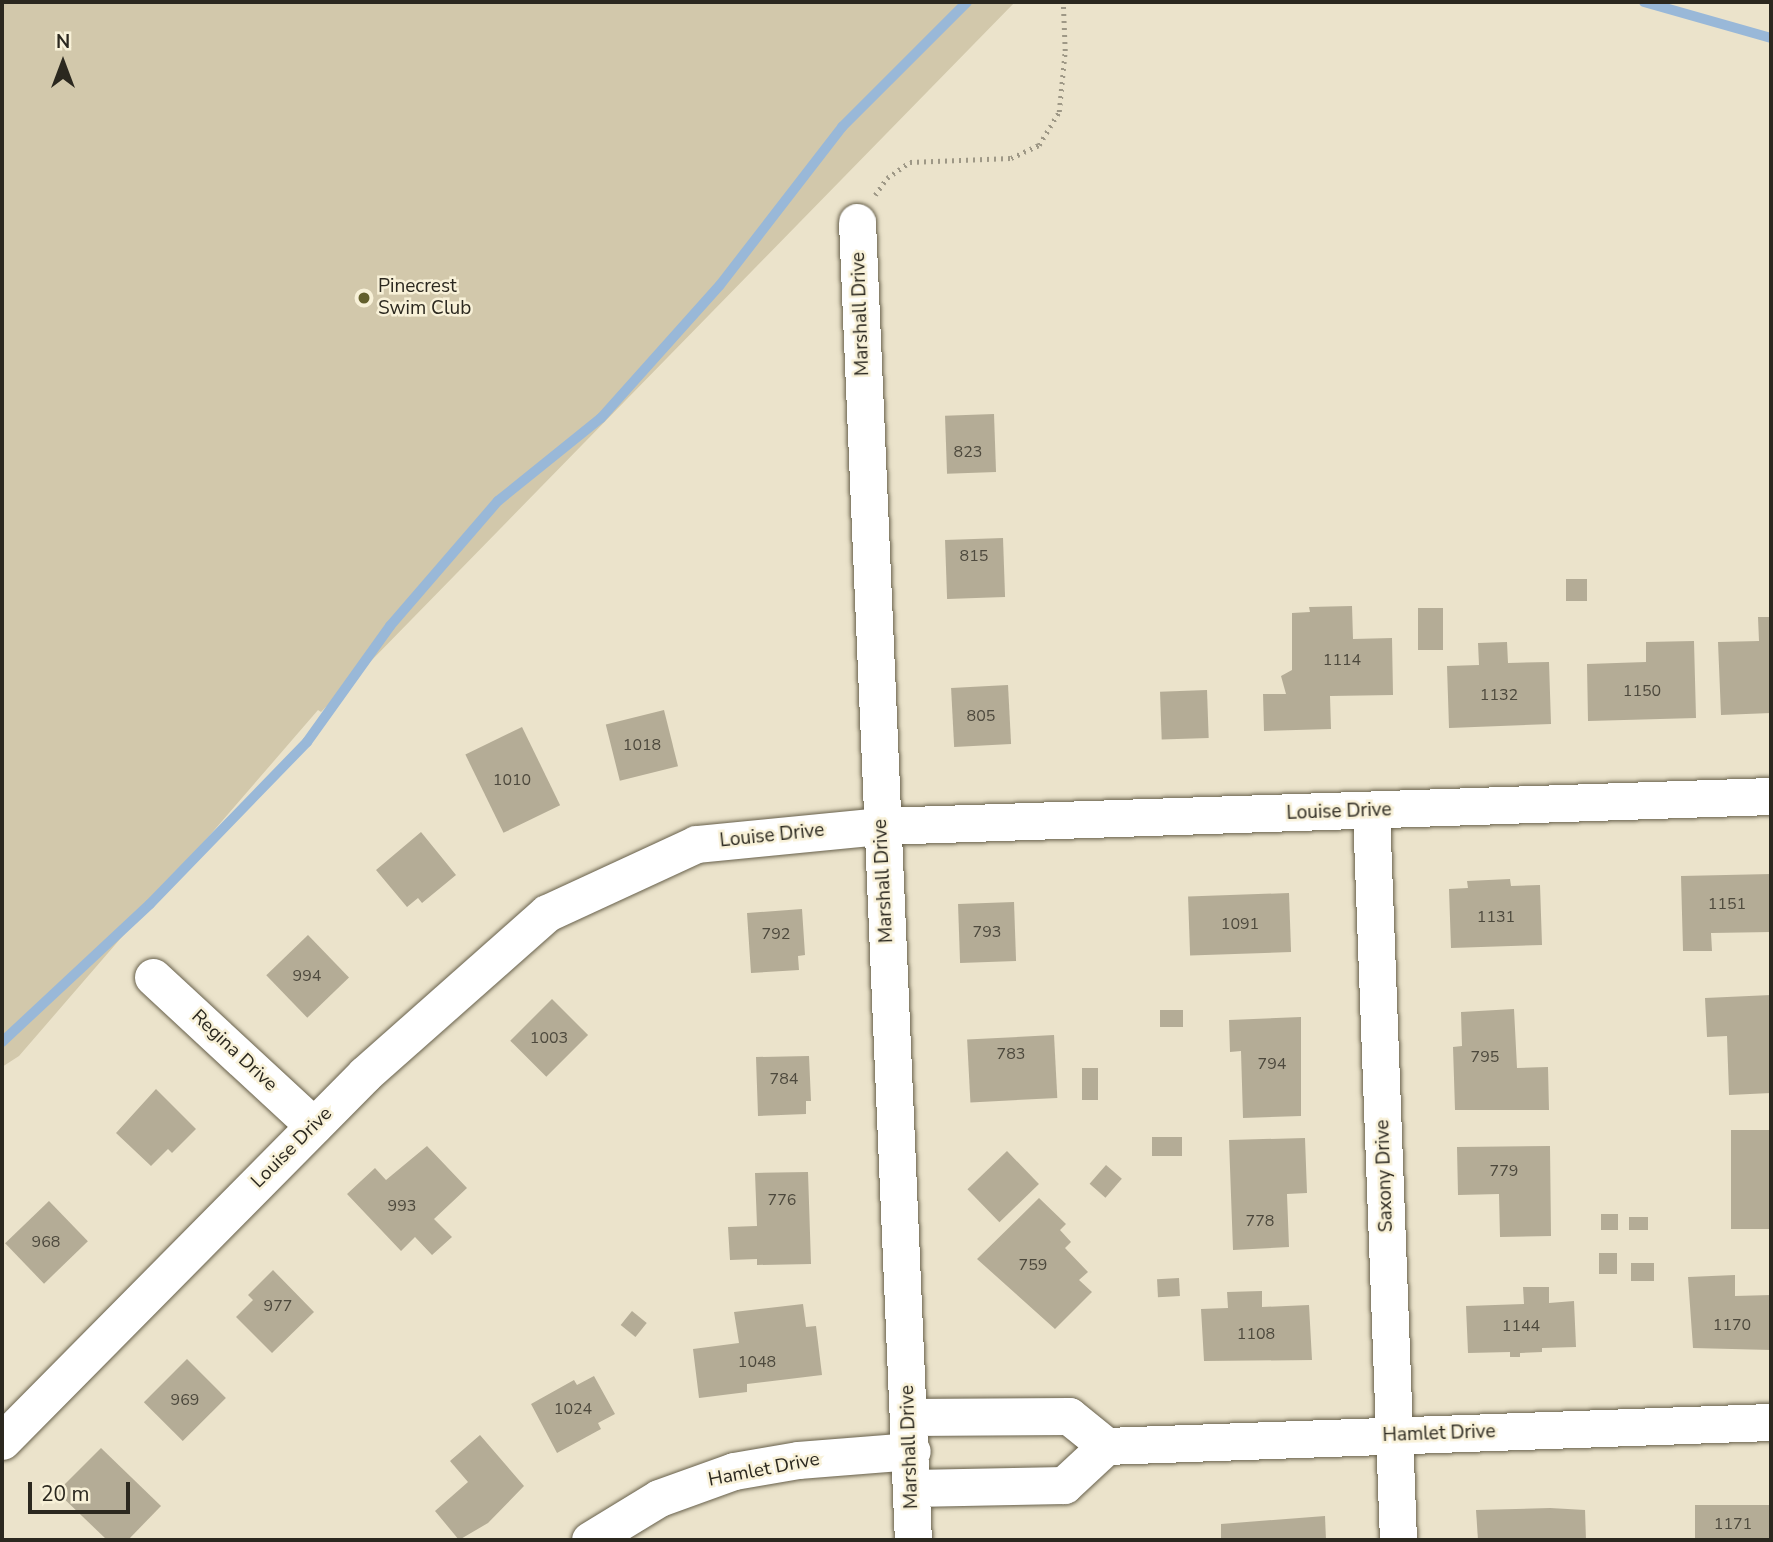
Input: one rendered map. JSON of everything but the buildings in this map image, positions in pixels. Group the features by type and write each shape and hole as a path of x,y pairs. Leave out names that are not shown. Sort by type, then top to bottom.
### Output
{"street":[{"name":"Marshall Drive","path":"857,222 881,826 911,1434 913,1540"},
{"name":"Louise Drive","path":"2,1441 365,1074 547,914 696,844 881,826 1771,796"},
{"name":"Saxony Drive","path":"1371,811 1398,1540"},
{"name":"Regina Drive","path":"153,977 314,1126"},
{"name":"Hamlet Drive","path":"590,1540 659,1498 734,1471 798,1460 911,1434 1069,1416 1106,1446 1771,1422"},
{"path":"912,1488 1064,1485 1106,1446"}],"path":[{"path":"857,222 887,178 910,162 1011,158 1039,145 1059,112 1065,51 1063,2"}],"shaded area":[{"name":"Pinecrest Swim Club","path":"2,2 1015,2 321,712 318,710 19,1056 2,1067"}],"waterway":[{"path":"2,1042 150,904 307,742 390,626 498,501 601,418 720,285 842,127 967,2"},
{"path":"1644,2 1771,38"}],"place":[{"name":"Pinecrest Swim Club","path":"364,298"}]}
